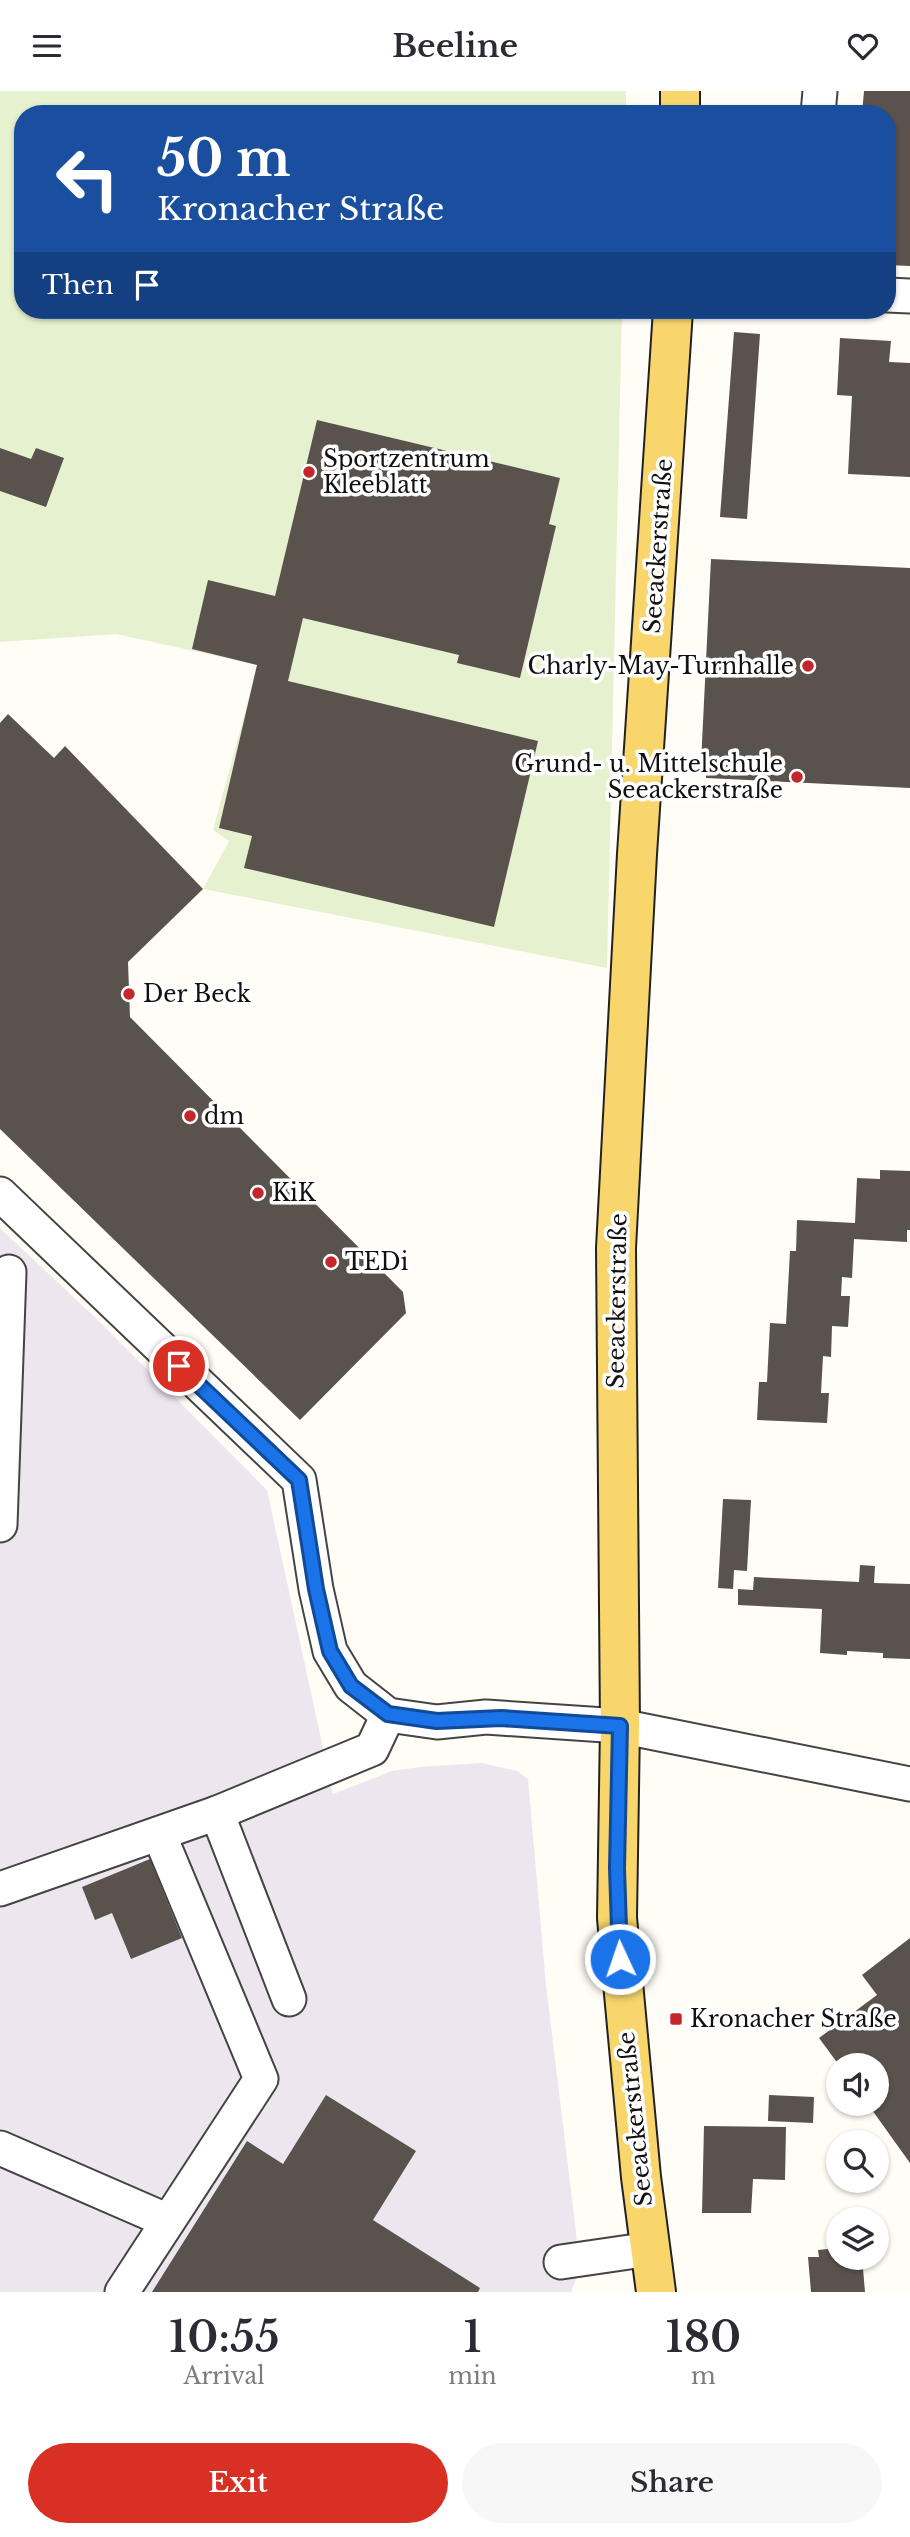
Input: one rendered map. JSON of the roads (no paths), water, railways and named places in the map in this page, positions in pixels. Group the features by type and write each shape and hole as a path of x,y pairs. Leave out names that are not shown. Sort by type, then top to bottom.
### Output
{"main road":[{"name":"Seeackerstraße","path":"656,2292 629,2061 617,1918 620,1726 615,1248 637,854 672,319"}],"street":[{"path":"0,1193 299,1480 316,1589 330,1651 351,1686 388,1714 437,1721 501,1718 620,1726 910,1784"},
{"path":"0,1525 9,1272"},
{"path":"0,1889 217,1813 372,1749 388,1714"},
{"path":"217,1813 289,1999"},
{"path":"122,2292 261,2079 159,1833"},
{"path":"0,2148 168,2221"},
{"path":"561,2262 650,2249"}],"place":[{"name":"Sportzentrum Kleeblatt","path":"309,472"},
{"name":"Charly-May-Turnhalle","path":"808,666"},
{"name":"Grund- u. Mittelschule Seeackerstraße","path":"797,777"},
{"name":"Der Beck","path":"129,994"},
{"name":"dm","path":"190,1116"},
{"name":"KiK","path":"258,1193"},
{"name":"TEDi","path":"331,1262"},
{"name":"Kronacher Straße","path":"676,2019"}]}
